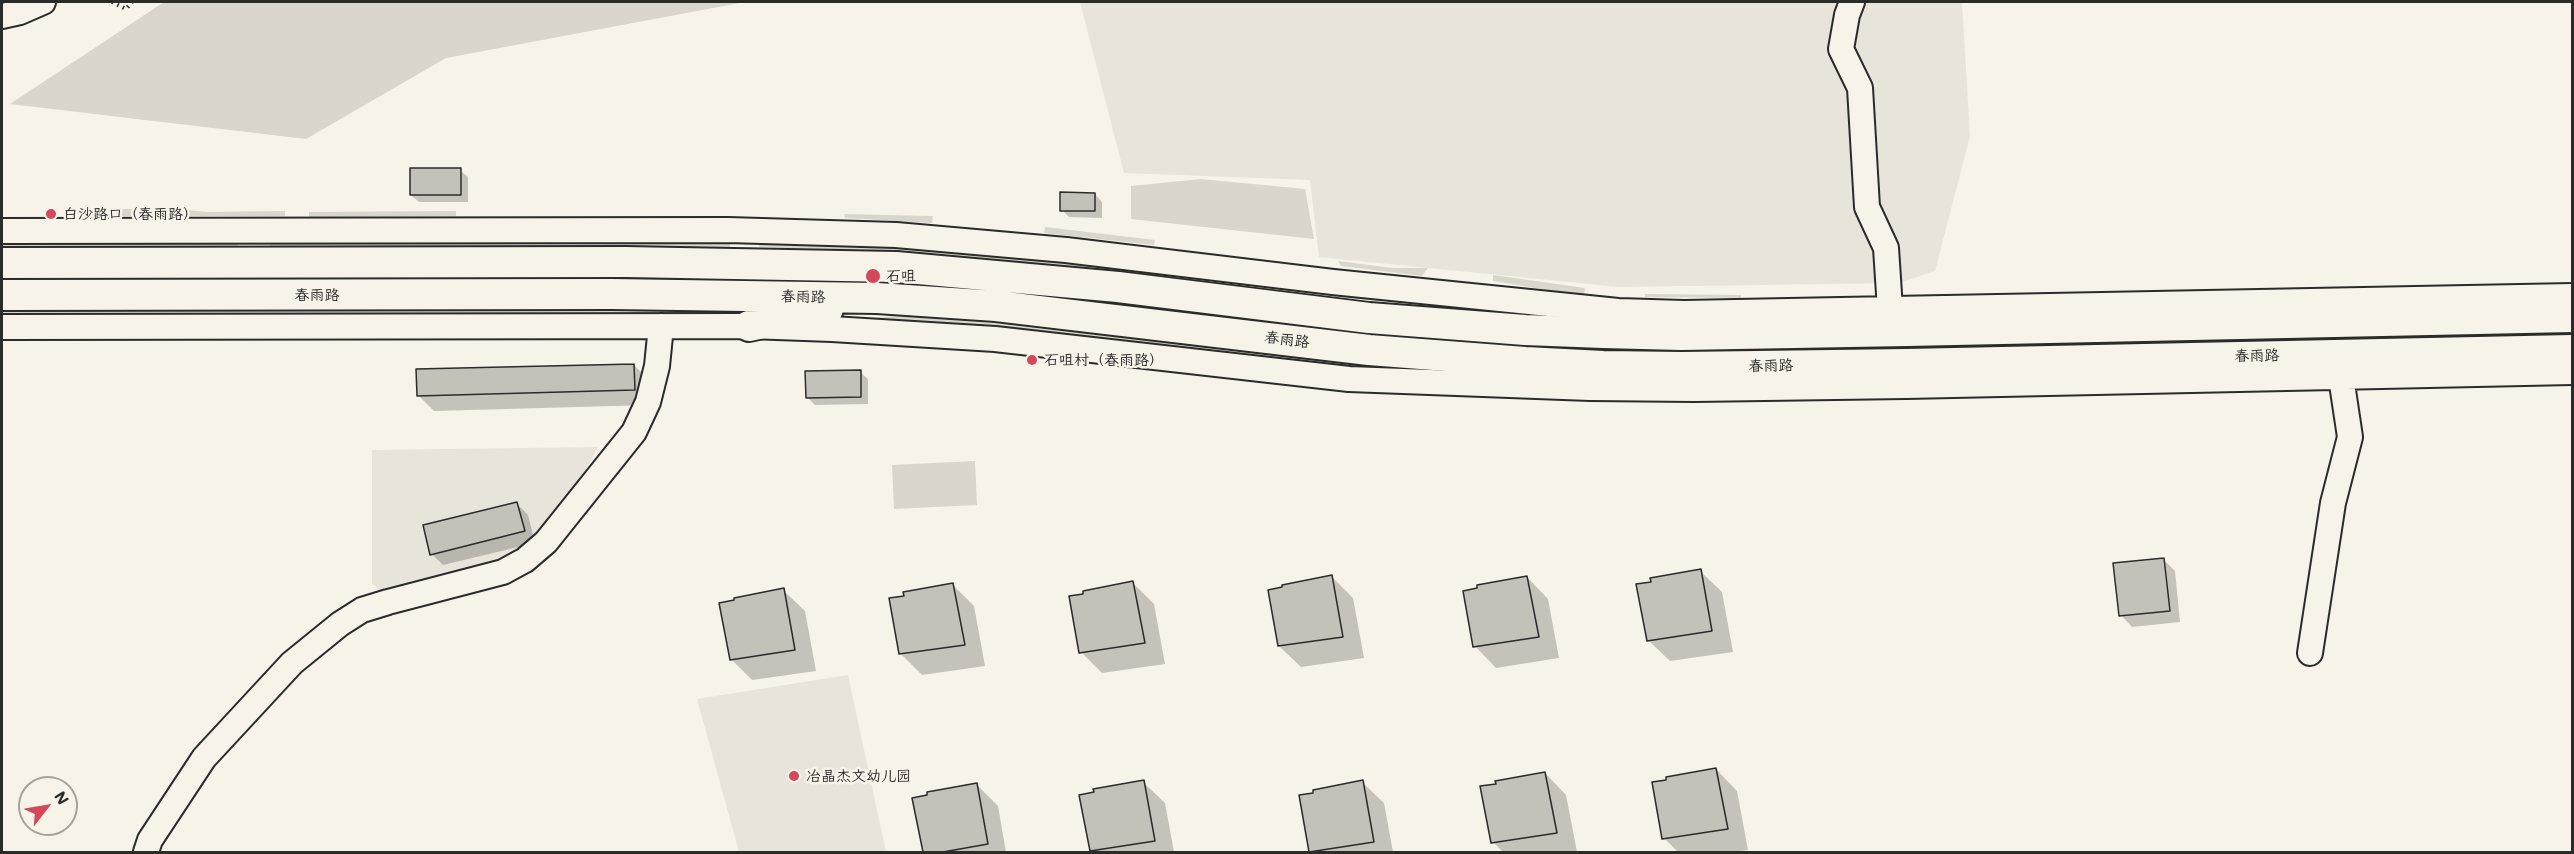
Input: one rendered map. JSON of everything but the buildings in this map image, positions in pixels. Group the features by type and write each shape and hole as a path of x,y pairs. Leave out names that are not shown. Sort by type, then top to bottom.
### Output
{"main road":[{"path":"2,263 649,262 896,267 1096,285 1380,319 1614,334 1848,332 2572,317"},
{"name":"春雨路","path":"2,295 612,294 877,298 1008,308 1402,353 1603,366 1741,366 2572,350"},
{"path":"749,326 877,298"},
{"path":"2523,318 2512,323 2508,334 2512,345 2524,351"},
{"path":"2409,321 2421,327 2425,338 2421,348 2410,353"}],"street":[{"path":"2,15 20,12 43,2"},
{"path":"1852,2 1847,15 1841,49 1860,88 1867,207 1886,248 1890,309"},
{"path":"2,231 813,231 907,236 1056,249 1333,282 1618,311 1684,313 2572,296"},
{"path":"146,852 150,840 204,758 292,663 340,624 363,610 388,602 503,572 525,560 546,542 634,432 648,402 657,366 662,326"},
{"path":"2,327 749,326 995,339 1349,380 1694,389 2572,372"},
{"path":"2310,653 2333,503 2349,437 2341,377"}],"path":[{"path":"112,2 126,9 132,2"}],"shaded area":[{"path":"164,2 745,2 446,58 306,139 10,104"},
{"path":"1080,2 1962,2 1970,136 1935,271 1899,283 1619,287 1319,257 1310,180 1124,173"},
{"path":"1201,179 1305,189 1314,239 1131,219 1131,186"},
{"path":"122,209 155,209 155,216 122,216"},
{"path":"179,209 206,212 285,211 285,216 179,216"},
{"path":"456,211 456,216 309,217 309,212"},
{"path":"844,214 933,216 932,223 845,218"},
{"path":"1045,227 1155,240 1154,245 1044,233"},
{"path":"237,235 238,246 2,247 2,236"},
{"path":"269,235 730,236 730,247 270,246"},
{"path":"759,239 845,241 1108,261 1108,270 931,253 759,247"},
{"path":"1338,261 1392,268 1428,268 1422,276 1341,266"},
{"path":"1145,265 1547,313 1547,316 1345,298 1144,273"},
{"path":"1493,275 1585,288 1584,296 1493,281"},
{"path":"1645,294 1741,295 1741,298 1645,297"},
{"path":"2,311 761,311 724,320 2,322"},
{"path":"899,316 990,323 1349,363 1354,366 1353,371 854,319"},
{"path":"598,447 569,501 531,542 501,559 380,591 372,583 372,450"},
{"path":"975,461 977,505 894,509 892,465"},
{"name":"冶晶杰文幼儿园","path":"848,675 886,852 739,852 697,699"}],"place":[{"name":"白沙路口（春雨路）","path":"51,214"},
{"name":"石咀","path":"873,276"},
{"name":"石咀村（春雨路）","path":"1032,360"},
{"name":"冶晶杰文幼儿园","path":"794,776"}]}
